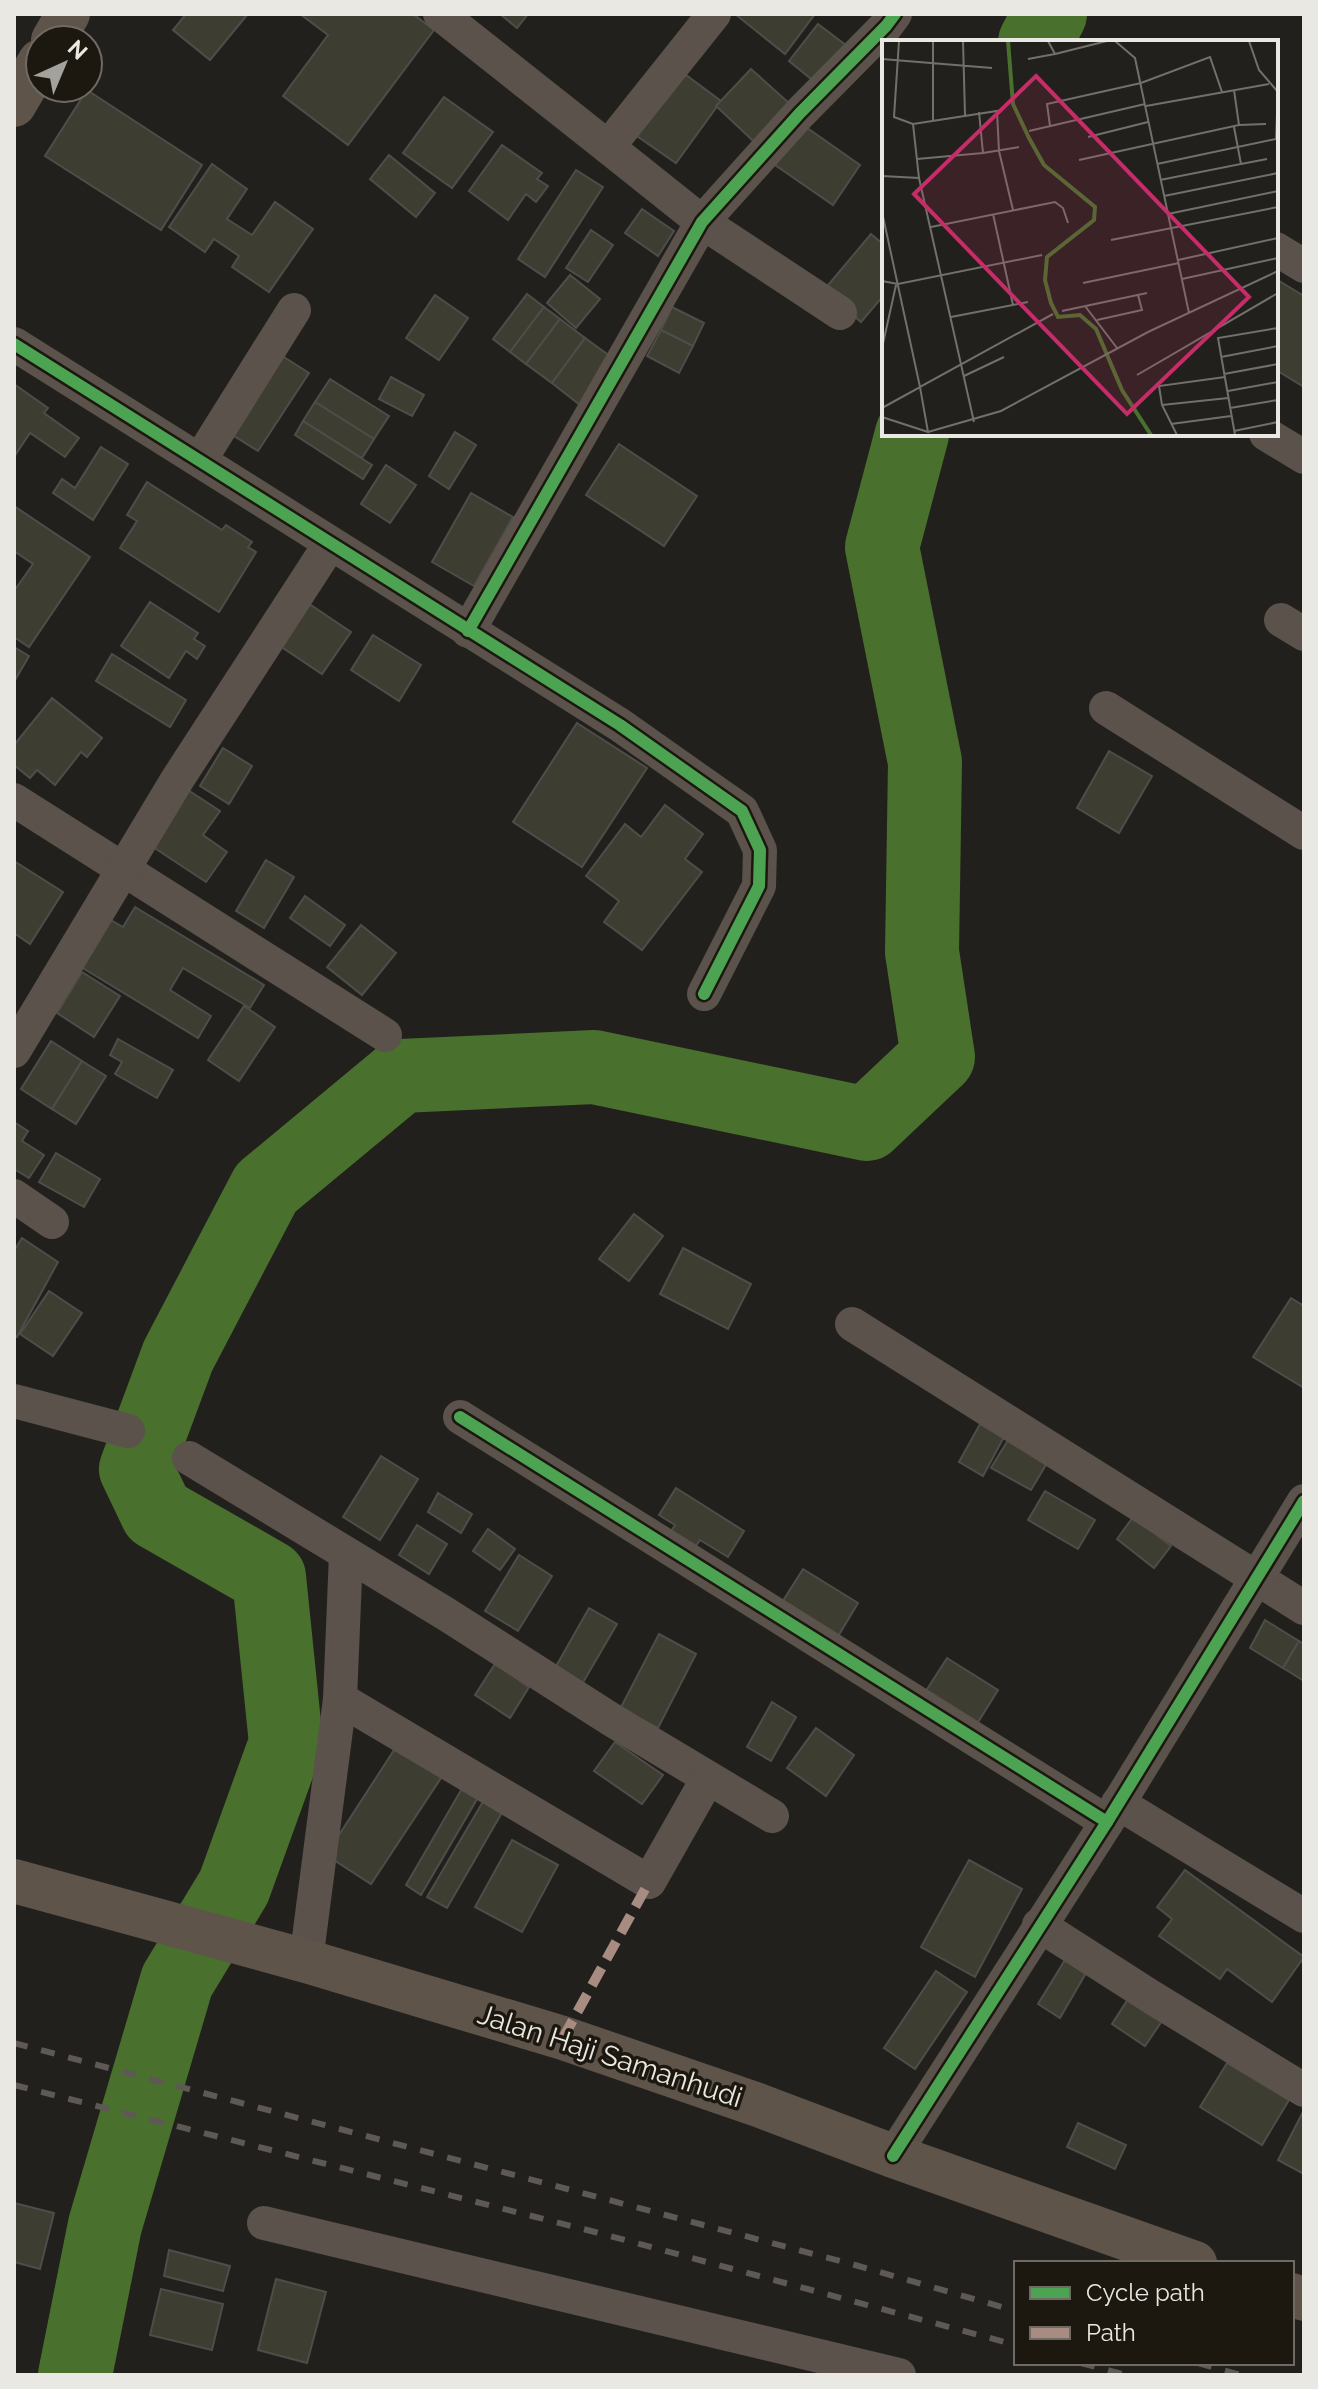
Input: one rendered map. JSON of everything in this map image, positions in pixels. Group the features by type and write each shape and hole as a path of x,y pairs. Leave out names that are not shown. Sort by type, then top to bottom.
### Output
{"main road":[{"name":"Jalan Haji Samanhudi","path":"14,1881 306,1961 563,2038 1189,2261"}],"street":[{"path":"440,14 702,222 840,313"},
{"path":"608,147 714,14"},
{"path":"468,631 702,222 895,14"},
{"path":"1278,250 1304,266"},
{"path":"200,460 294,310"},
{"path":"14,344 620,725 742,811 760,850 759,886 704,994"},
{"path":"1269,436 1304,457"},
{"path":"14,1051 177,780 330,544"},
{"path":"1106,708 1304,833"},
{"path":"14,800 385,1035"},
{"path":"14,1196 52,1222"},
{"path":"852,1324 1304,1608"},
{"path":"14,1401 128,1431"},
{"path":"460,1417 1113,1812 1304,1916"},
{"path":"189,1458 772,1816"},
{"path":"893,2156 1113,1812 1304,1501"},
{"path":"306,1961 340,1699 346,1554"},
{"path":"340,1699 649,1882 708,1778"},
{"path":"1039,1925 1304,2090"},
{"path":"264,2223 899,2375"}],"building":[{"path":"186,14 247,15 210,60 173,30"},
{"path":"300,14 413,14 434,30 348,145 283,96 328,35"},
{"path":"500,14 528,14 517,28"},
{"path":"735,14 815,14 785,54"},
{"path":"818,24 851,49 821,87 789,61"},
{"path":"674,66 721,101 676,163 628,130"},
{"path":"751,69 800,113 765,152 716,106"},
{"path":"444,97 493,132 452,188 403,153"},
{"path":"104,101 202,165 161,230 45,156 78,104 104,104"},
{"path":"803,125 860,165 833,205 775,165"},
{"path":"502,145 542,173 537,179 548,186 536,202 526,194 508,220 469,191"},
{"path":"389,155 435,193 416,217 370,179"},
{"path":"212,164 247,189 227,219 252,235 275,202 313,229 269,292 232,267 239,256 214,239 205,252 169,227"},
{"path":"576,170 603,187 545,277 518,259"},
{"path":"642,209 674,231 658,256 625,233"},
{"path":"591,230 613,245 588,282 566,268"},
{"path":"871,234 882,243 882,297 861,322 824,290"},
{"path":"570,275 600,299 576,328 547,303"},
{"path":"1278,280 1304,296 1304,387 1278,371"},
{"path":"527,294 544,307 510,352 493,339"},
{"path":"435,295 468,318 439,360 406,338"},
{"path":"544,307 560,319 526,364 510,352"},
{"path":"672,307 704,323 693,346 661,330"},
{"path":"560,319 585,338 552,383 526,364"},
{"path":"661,330 693,346 679,373 647,356"},
{"path":"585,338 614,359 580,405 552,383"},
{"path":"276,352 309,373 258,451 226,431"},
{"path":"391,377 424,395 412,416 379,399"},
{"path":"330,379 389,416 374,439 315,402"},
{"path":"14,384 48,408 44,413 79,438 65,457 30,433 14,457"},
{"path":"315,402 374,439 362,458 303,421"},
{"path":"303,421 372,465 363,479 295,435"},
{"path":"455,432 476,445 449,489 429,476"},
{"path":"619,444 697,496 664,546 586,495"},
{"path":"101,447 128,464 93,520 53,493 62,479 75,488"},
{"path":"386,465 416,485 390,523 361,504"},
{"path":"147,482 222,530 226,525 252,542 248,547 256,552 219,612 120,548 137,521 127,515"},
{"path":"471,493 513,517 474,586 432,562"},
{"path":"14,506 90,557 29,647 14,637 14,591 33,564 14,551"},
{"path":"302,599 351,632 322,674 274,642"},
{"path":"150,602 198,633 194,639 205,646 197,659 186,651 169,678 121,646"},
{"path":"373,635 421,665 399,701 351,670"},
{"path":"14,647 29,656 14,682"},
{"path":"112,654 186,700 170,727 96,681"},
{"path":"52,698 102,738 87,757 81,752 55,785 37,770 30,778 14,765 14,745"},
{"path":"577,723 647,768 582,867 513,822"},
{"path":"223,748 252,766 229,804 200,786"},
{"path":"1109,751 1152,776 1119,833 1077,808"},
{"path":"188,790 220,811 203,835 227,852 206,882 150,845"},
{"path":"665,805 703,834 685,859 702,872 642,950 604,922 619,901 586,876 625,824 641,837"},
{"path":"266,860 294,877 264,928 236,911"},
{"path":"14,861 63,892 30,944 14,933"},
{"path":"305,896 345,925 330,946 290,918"},
{"path":"135,907 264,985 250,1008 183,968 170,990 211,1016 198,1038 81,967 109,919 123,927"},
{"path":"361,925 396,953 362,995 327,967"},
{"path":"82,972 120,996 94,1037 57,1013"},
{"path":"244,1006 275,1027 239,1081 208,1060"},
{"path":"118,1039 173,1070 157,1098 115,1074 122,1062 110,1055"},
{"path":"51,1041 82,1061 52,1109 21,1089"},
{"path":"82,1061 106,1076 76,1124 52,1109"},
{"path":"14,1122 28,1131 22,1141 44,1155 29,1178 14,1169"},
{"path":"56,1153 100,1179 84,1207 39,1182"},
{"path":"634,1214 663,1236 629,1281 599,1259"},
{"path":"22,1238 58,1262 17,1337 14,1335 14,1251"},
{"path":"683,1248 751,1284 728,1329 660,1294"},
{"path":"49,1291 82,1313 53,1356 20,1334"},
{"path":"1291,1298 1304,1306 1304,1388 1253,1357"},
{"path":"980,1424 1004,1437 983,1476 959,1462"},
{"path":"1008,1440 1047,1463 1031,1490 991,1468"},
{"path":"381,1456 418,1479 380,1540 343,1517"},
{"path":"676,1488 744,1531 728,1557 700,1540 689,1556 665,1541 675,1525 659,1515"},
{"path":"1045,1491 1095,1520 1078,1549 1028,1520"},
{"path":"438,1493 472,1514 461,1533 428,1512"},
{"path":"1133,1517 1171,1546 1154,1568 1117,1539"},
{"path":"417,1525 447,1544 429,1574 399,1555"},
{"path":"488,1529 515,1549 500,1570 473,1551"},
{"path":"519,1555 552,1576 518,1631 485,1611"},
{"path":"803,1569 858,1603 837,1638 781,1604"},
{"path":"589,1608 617,1624 581,1686 554,1670"},
{"path":"1265,1620 1299,1641 1283,1668 1250,1648"},
{"path":"659,1634 696,1654 658,1728 620,1709"},
{"path":"1299,1641 1304,1644 1304,1681 1283,1668"},
{"path":"947,1658 998,1690 975,1727 924,1694"},
{"path":"495,1664 529,1687 510,1718 475,1695"},
{"path":"772,1702 796,1717 771,1761 747,1747"},
{"path":"816,1728 854,1755 826,1796 787,1768"},
{"path":"615,1742 663,1775 642,1804 594,1771"},
{"path":"398,1744 443,1775 371,1884 326,1855"},
{"path":"464,1785 480,1794 421,1895 406,1885"},
{"path":"485,1798 504,1809 447,1908 427,1897"},
{"path":"512,1840 558,1865 522,1932 475,1907"},
{"path":"969,1860 1022,1889 975,1977 921,1947"},
{"path":"1185,1870 1304,1957 1272,2002 1227,1969 1220,1979 1159,1936 1172,1919 1157,1907"},
{"path":"1065,1960 1086,1973 1060,2018 1038,2004"},
{"path":"936,1971 967,1992 915,2069 884,2048"},
{"path":"1130,1996 1164,2018 1145,2046 1112,2024"},
{"path":"1227,2063 1289,2100 1262,2145 1200,2107"},
{"path":"1304,2110 1304,2174 1278,2160"},
{"path":"1078,2123 1126,2145 1115,2169 1067,2147"},
{"path":"14,2203 54,2213 40,2269 14,2262"},
{"path":"169,2250 230,2266 223,2291 164,2276"},
{"path":"276,2279 326,2292 307,2363 258,2350"},
{"path":"161,2289 223,2304 212,2350 150,2335"}],"waterway":[{"path":"1036,40 1050,14"},
{"path":"75,2375 105,2225 177,1981 234,1887 286,1743 269,1577 157,1513 136,1469 178,1356 266,1188 401,1076 594,1067 867,1124 938,1057 922,952 925,762 882,547 911,436"}],"railway":[{"path":"14,2043 855,2265 1014,2310"},
{"path":"14,2085 595,2232 1014,2344"},
{"path":"1088,2365 1126,2375"},
{"path":"1205,2365 1241,2375"}],"marked path":[{"path":"563,2038 649,1882"}],"cycle path":[{"path":"468,631 702,222 895,14"},
{"path":"14,344 620,725 742,811 760,850 759,886 704,994"},
{"path":"460,1417 1107,1822"},
{"path":"893,2156 1107,1822 1304,1501"}]}
